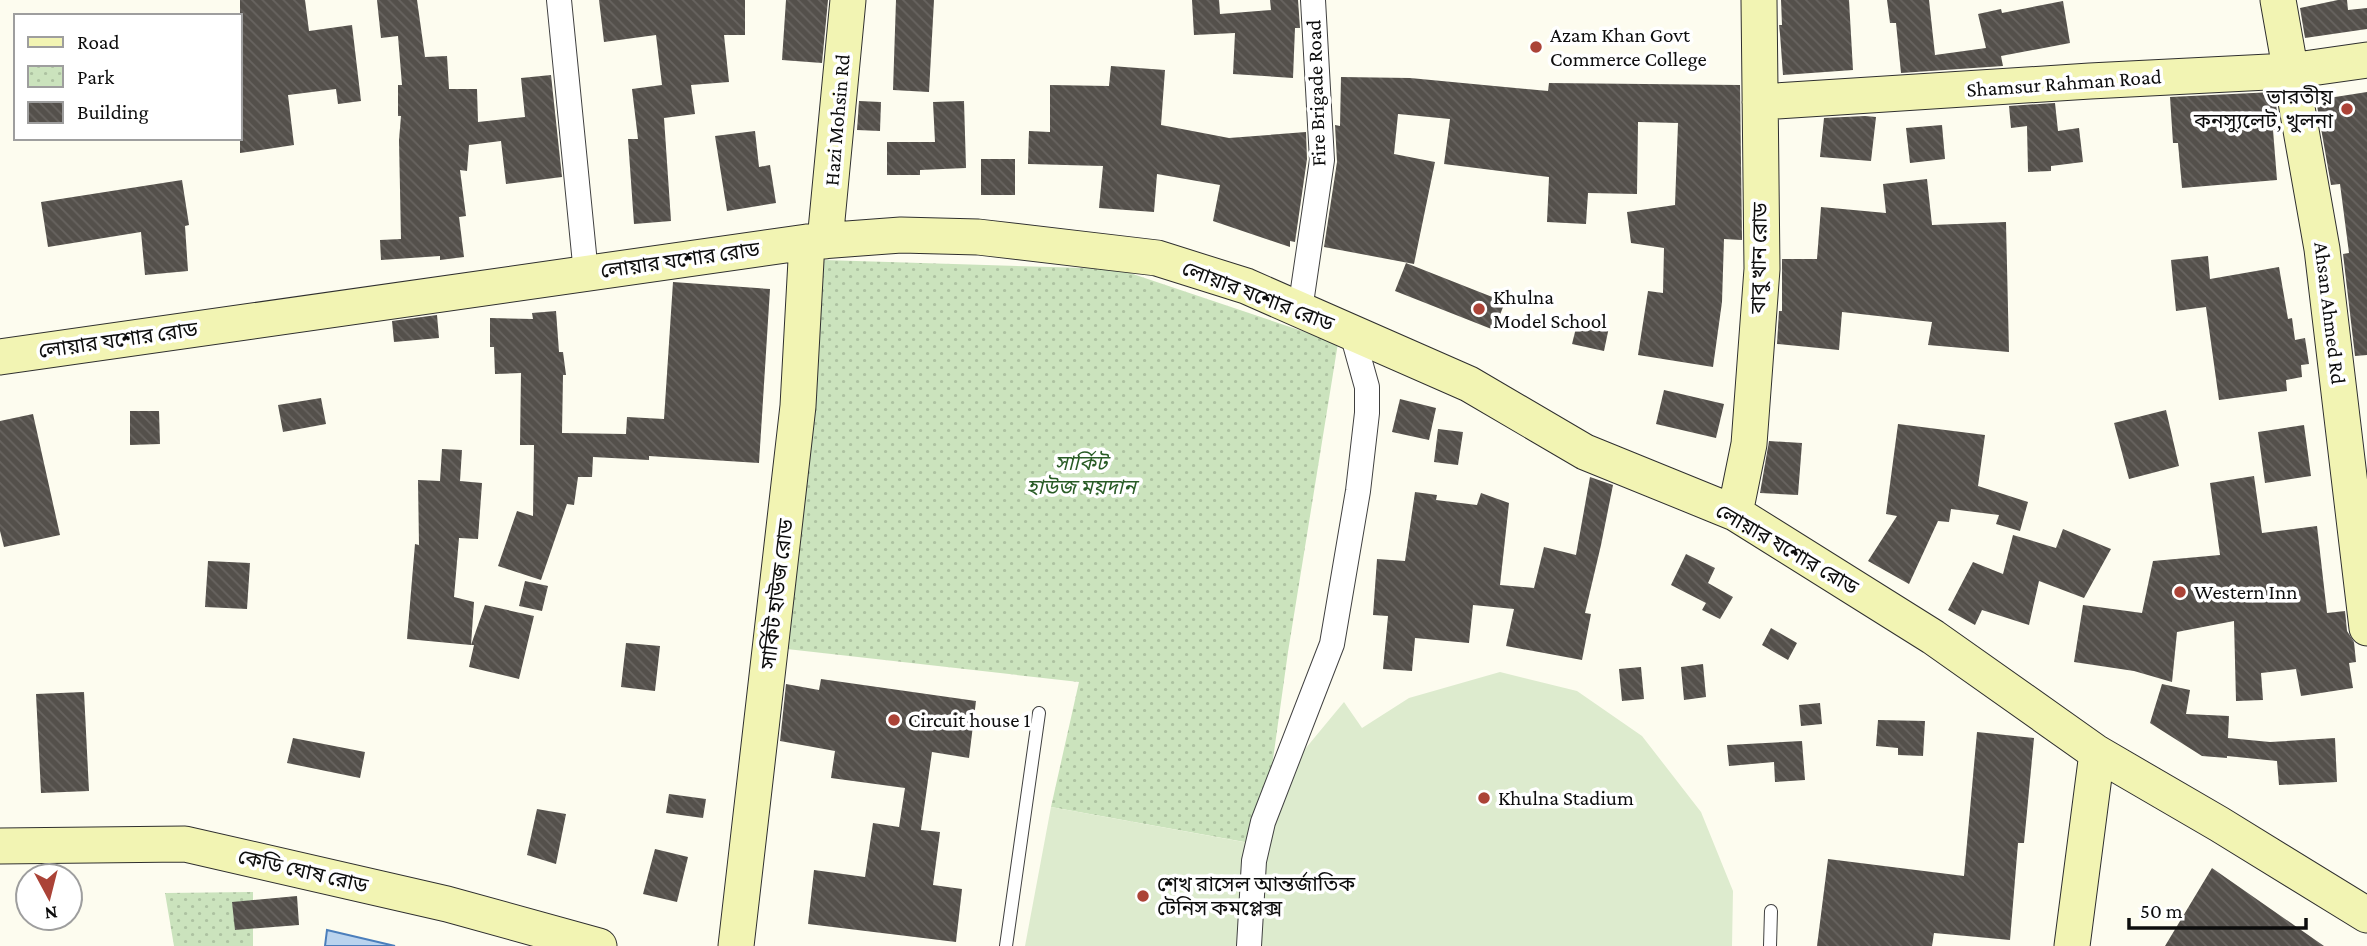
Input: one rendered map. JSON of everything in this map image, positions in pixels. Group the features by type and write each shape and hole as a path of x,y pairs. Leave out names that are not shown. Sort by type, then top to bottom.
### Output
{"main road":[{"name":"Hazi Mohsin Rd","path":"816,241 848,0"},
{"name":"বাবু খান রোড","path":"1735,513 1749,444 1762,270 1759,0"},
{"name":"Ahsan Ahmed Rd","path":"2278,0 2322,249 2362,530 2367,628"},
{"name":"Shamsur Rahman Road","path":"1760,102 2290,71 2367,60"},
{"name":"লোয়ার যশোর রোড","path":"0,357 816,241 901,235 978,237 1157,258 1246,286 1356,334 1469,384 1586,452 1735,513 1933,637 2097,753 2367,915"},
{"name":"সার্কিট হাউজ রোড","path":"736,946 816,241"},
{"path":"2072,946 2097,753"},
{"name":"কেডি ঘোষ রোড","path":"0,846 185,844 447,904 599,946"}],"street":[{"path":"559,0 586,274"},
{"name":"Fire Brigade Road","path":"1300,310 1322,160 1313,0"},
{"path":"1249,946 1254,860 1263,822 1332,644 1358,491 1367,413 1367,387 1354,344 1356,334"}],"lane":[{"path":"1006,946 1040,713"},
{"path":"1770,911 1770,946"}],"green space":[{"name":"সার্কিট হাউজ ময়দান","path":"824,260 1118,269 1338,343 1288,652 1261,845 1051,807 1079,682 778,648"},
{"name":"Khulna Stadium","path":"1500,672 1577,691 1642,736 1701,812 1733,891 1732,946 1025,946 1051,807 1260,845 1291,766 1344,702 1362,728 1409,698"},
{"path":"253,892 253,946 174,946 165,893"}],"water":[{"path":"327,930 395,946 325,946"}],"building":[{"path":"240,0 305,0 309,31 352,25 361,101 338,104 336,89 288,95 294,145 240,153"},
{"path":"377,0 417,0 425,57 447,56 449,89 477,89 478,122 525,117 521,78 551,75 562,177 506,184 501,141 469,145 467,171 460,170 466,216 459,217 464,257 440,260 440,256 381,260 380,240 401,239 401,116 398,116 398,85 402,85 398,36 381,38"},
{"path":"599,0 745,0 745,35 724,35 729,82 691,85 695,114 664,118 671,221 634,224 628,139 638,139 632,89 662,85 656,35 604,42"},
{"path":"786,0 828,0 822,63 782,60"},
{"path":"896,0 934,0 929,92 893,90"},
{"path":"1192,0 1219,0 1220,14 1271,10 1270,0 1298,0 1300,28 1295,28 1293,78 1233,74 1235,33 1194,35"},
{"path":"1781,0 1849,0 1853,70 1783,75 1779,25 1782,25"},
{"path":"1887,0 1929,0 1935,55 1986,48 1978,14 2001,9 2002,13 2063,1 2070,43 2001,56 2003,66 1901,73 1896,23 1890,23"},
{"path":"2347,0 2348,10 2367,8 2367,29 2305,38 2300,8"},
{"path":"1111,66 1165,70 1161,125 1229,138 1306,132 1307,159 1295,242 1290,241 1290,247 1213,221 1220,185 1157,174 1154,212 1099,208 1103,166 1028,164 1029,131 1050,132 1050,85 1109,86"},
{"path":"1341,77 1410,78 1548,91 1549,83 1740,85 1742,240 1724,239 1722,302 1713,367 1638,355 1648,291 1663,293 1664,248 1631,243 1627,212 1675,205 1678,123 1638,122 1637,194 1588,193 1586,224 1547,222 1549,177 1444,164 1450,119 1398,114 1394,154 1435,162 1414,264 1324,247 1337,162 1335,125 1340,126"},
{"path":"2274,92 2280,130 2273,130 2277,180 2182,188 2178,143 2173,143 2170,97"},
{"path":"2367,92 2367,355 2355,356 2343,254 2349,253 2340,184 2331,185 2316,100"},
{"path":"859,101 881,102 880,131 857,130"},
{"path":"964,101 966,168 920,170 920,175 887,175 887,142 935,142 933,102"},
{"path":"2055,103 2058,131 2079,128 2083,162 2051,166 2051,171 2028,172 2027,126 2011,128 2009,106"},
{"path":"1876,117 1871,161 1820,157 1824,118"},
{"path":"1942,125 1945,159 1910,163 1906,128"},
{"path":"755,131 759,167 770,165 776,203 727,211 715,136"},
{"path":"981,159 1015,159 1015,195 981,195"},
{"path":"1927,179 1932,225 2006,222 2009,352 1928,345 1932,322 1842,312 1839,350 1777,344 1779,311 1782,311 1782,259 1817,259 1821,207 1886,213 1883,184"},
{"path":"182,180 189,225 185,226 188,271 145,275 141,232 48,247 41,202"},
{"path":"2208,256 2210,279 2279,267 2288,319 2292,318 2295,340 2305,338 2309,364 2301,365 2302,377 2286,380 2287,391 2219,400 2206,307 2176,311 2171,260"},
{"path":"1406,263 1505,302 1494,330 1395,291"},
{"path":"673,282 770,289 759,463 649,456 649,460 593,457 592,477 578,477 574,505 567,504 541,580 498,566 517,511 533,516 534,445 520,445 521,373 495,374 494,347 490,347 490,318 533,319 532,313 556,311 559,352 563,352 566,375 563,375 562,433 626,434 627,417 664,419"},
{"path":"437,315 439,338 394,342 392,321"},
{"path":"1578,320 1609,327 1604,351 1572,344"},
{"path":"1664,390 1724,404 1716,438 1656,424"},
{"path":"321,398 326,424 283,432 278,405"},
{"path":"1400,399 1436,408 1429,440 1392,432"},
{"path":"2166,410 2179,466 2129,479 2114,423"},
{"path":"130,411 159,411 160,444 130,445"},
{"path":"33,414 60,535 4,547 0,531 0,421"},
{"path":"1898,424 1985,435 1978,486 2028,502 2020,531 1996,524 1999,515 1951,509 1949,522 1938,521 1909,584 1868,561 1897,516 1886,514"},
{"path":"2304,425 2311,476 2265,483 2258,432"},
{"path":"1438,429 1463,432 1458,465 1434,462"},
{"path":"1769,441 1802,443 1798,495 1760,493"},
{"path":"442,449 462,450 460,481 482,483 478,539 459,538 454,597 474,602 471,645 407,639 415,544 419,545 418,480 440,481"},
{"path":"2254,476 2262,533 2317,526 2327,613 2345,611 2347,631 2354,642 2356,662 2349,663 2353,688 2301,696 2296,669 2261,673 2263,700 2236,701 2234,621 2177,632 2172,682 2134,671 2074,662 2083,605 2142,613 2153,561 2220,555 2210,483"},
{"path":"1590,477 1613,485 1585,613 1591,614 1582,660 1506,646 1514,609 1473,605 1469,643 1415,638 1412,671 1383,669 1388,616 1373,615 1377,559 1405,561 1415,492 1437,495 1436,500 1477,505 1481,493 1509,503 1500,585 1534,588 1544,547 1576,555"},
{"path":"2063,529 2111,549 2084,598 2039,581 2029,625 1982,610 1975,625 1948,610 1973,562 2003,574 2013,535 2056,548"},
{"path":"1686,554 1715,568 1708,583 1733,597 1720,619 1702,610 1706,603 1671,585"},
{"path":"208,561 250,563 247,609 205,607"},
{"path":"525,581 548,586 542,611 519,606"},
{"path":"485,605 534,616 519,679 469,667 474,645 471,645"},
{"path":"1771,628 1797,643 1788,660 1762,645"},
{"path":"626,643 660,646 655,691 621,687"},
{"path":"1703,664 1706,697 1684,700 1681,667"},
{"path":"1641,667 1644,699 1622,701 1619,669"},
{"path":"821,679 976,701 969,758 932,752 921,830 940,832 933,885 962,889 956,942 808,924 814,870 865,877 873,823 899,827 905,788 831,778 835,751 780,741 786,684 819,690"},
{"path":"2162,684 2190,690 2186,714 2229,716 2228,738 2270,742 2335,738 2337,782 2279,785 2277,761 2202,756 2150,723"},
{"path":"84,692 89,791 41,793 36,694"},
{"path":"1820,703 1822,724 1801,726 1799,705"},
{"path":"1878,720 1925,721 1923,756 1898,755 1898,748 1876,746"},
{"path":"1977,732 2034,738 2024,843 2018,843 2010,940 1934,933 1932,946 1817,946 1828,859 1964,876"},
{"path":"293,738 365,752 360,778 287,763"},
{"path":"1802,741 1805,780 1775,782 1774,762 1729,766 1727,745"},
{"path":"669,794 706,799 703,818 666,813"},
{"path":"537,809 566,814 556,864 527,855"},
{"path":"655,849 688,857 677,902 643,894"},
{"path":"2212,868 2324,946 2165,946"},
{"path":"297,896 299,925 235,930 232,902"}],"place":[{"name":"Azam Khan Govt Commerce College","path":"1536,47"},
{"name":"ভারতীয় কনস্যুলেট, খুলনা","path":"2347,109"},
{"name":"Khulna Model School","path":"1479,309"},
{"name":"Western Inn","path":"2180,592"},
{"name":"Circuit house 1","path":"894,720"},
{"name":"Khulna Stadium","path":"1484,798"},
{"name":"শেখ রাসেল আন্তর্জাতিক টেনিস কমপ্লেক্স","path":"1143,896"}]}
